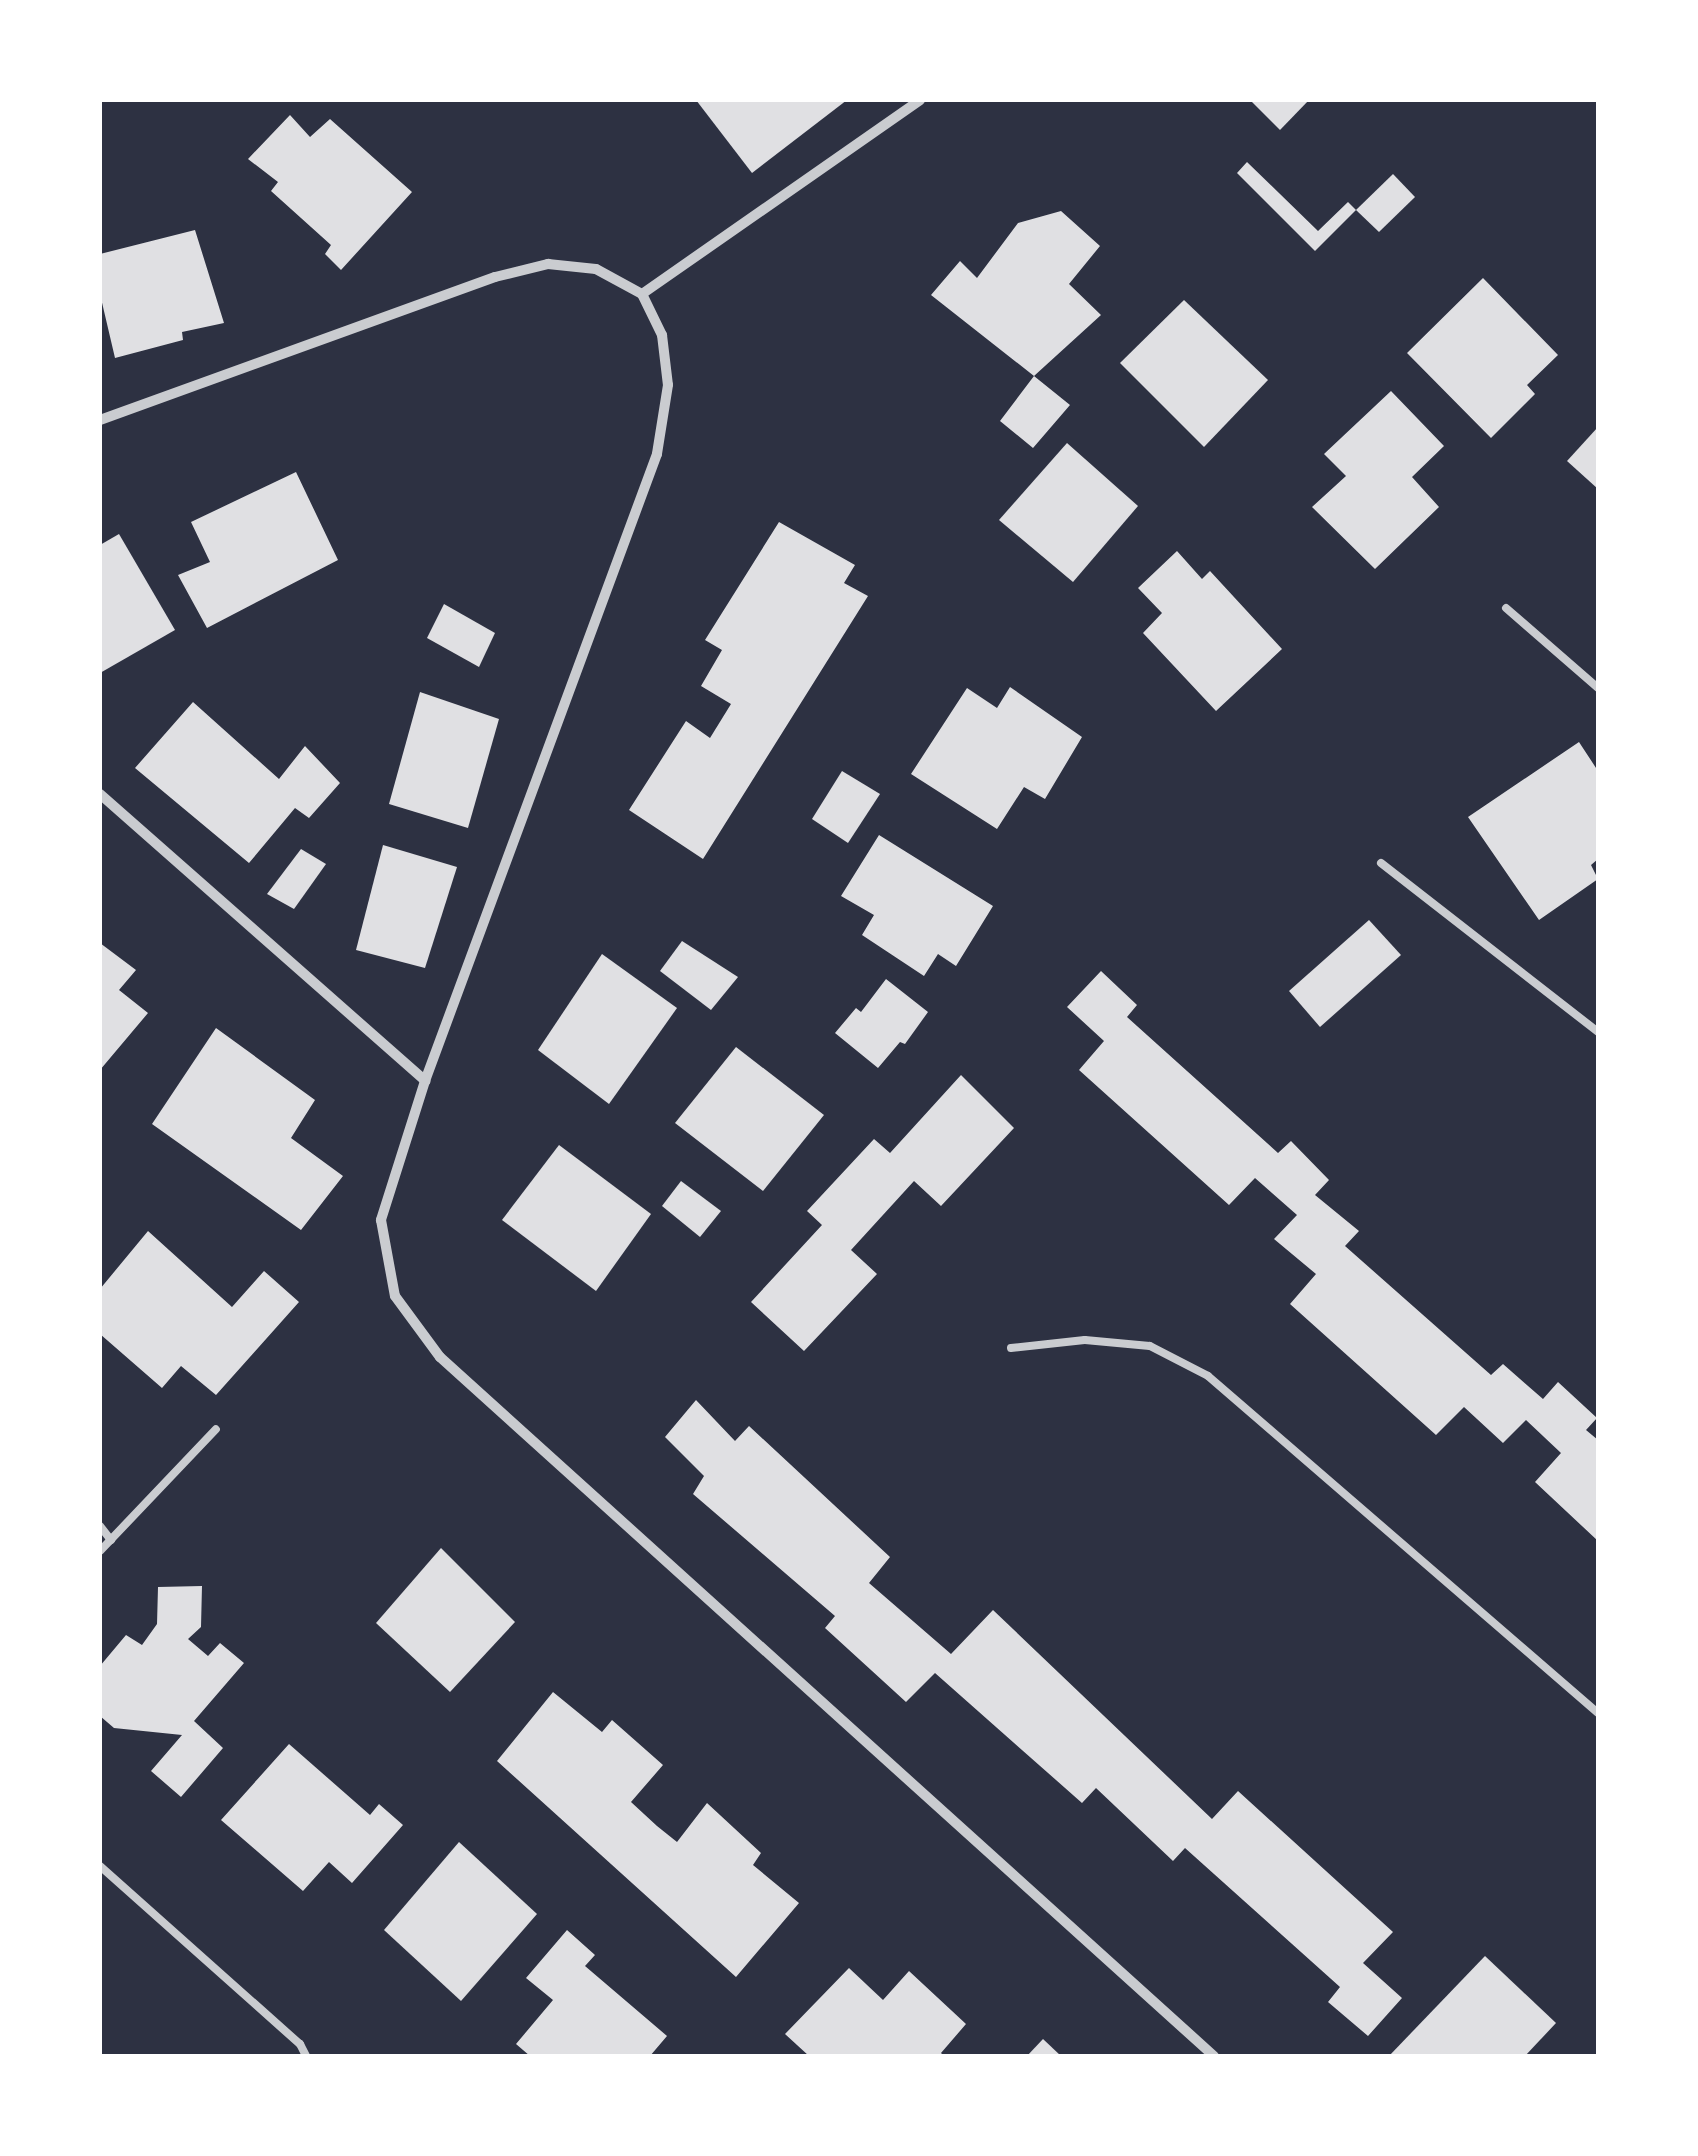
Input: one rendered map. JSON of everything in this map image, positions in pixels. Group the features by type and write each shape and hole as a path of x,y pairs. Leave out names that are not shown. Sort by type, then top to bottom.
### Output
{"street":[{"path":"642,294 920,100"},
{"path":"100,420 496,277 548,264 596,269 642,294 662,335 668,385 658,454 425,1080 381,1220 395,1296 440,1358 1214,2056"},
{"path":"100,794 425,1080"}],"lane":[{"path":"1506,608 1598,688"},
{"path":"1381,863 1598,1032"},
{"path":"1011,1348 1085,1340 1150,1346 1208,1376 1598,1713"},
{"path":"100,1551 216,1429"},
{"path":"100,1526 111,1540"},
{"path":"100,1866 300,2044 306,2056"}],"building":[{"path":"696,100 847,100 752,173"},
{"path":"1250,100 1309,100 1280,130"},
{"path":"290,115 310,137 330,119 412,192 341,270 325,254 331,245 271,191 278,182 248,159"},
{"path":"1247,162 1318,231 1348,202 1356,210 1315,251 1237,173"},
{"path":"1393,174 1415,197 1379,232 1356,210"},
{"path":"1061,211 1100,246 1069,284 1101,315 1034,376 931,295 960,261 977,278 1018,223"},
{"path":"195,230 224,323 182,332 183,340 115,358 100,294 100,254"},
{"path":"1483,278 1558,355 1527,385 1535,394 1491,438 1407,353"},
{"path":"1184,300 1268,380 1204,447 1120,363"},
{"path":"1034,376 1070,405 1033,448 1000,421"},
{"path":"1391,391 1444,446 1412,477 1439,507 1375,569 1312,507 1346,476 1324,454"},
{"path":"1598,427 1598,489 1567,461"},
{"path":"1067,443 1138,506 1073,582 999,520"},
{"path":"296,472 338,560 207,628 178,575 210,562 191,522"},
{"path":"779,522 855,565 844,583 868,596 703,859 629,810 686,721 710,738 731,704 701,686 722,650 705,640"},
{"path":"119,534 175,630 100,673 100,545"},
{"path":"1177,551 1202,579 1210,571 1282,649 1216,711 1143,633 1162,613 1138,588"},
{"path":"444,604 495,633 479,667 427,638"},
{"path":"1010,687 1082,737 1045,799 1024,787 997,829 911,774 967,688 997,708"},
{"path":"420,692 499,719 468,828 389,804"},
{"path":"193,702 279,779 305,746 340,783 309,818 295,808 249,863 135,768"},
{"path":"1579,742 1598,771 1598,859 1591,865 1598,879 1539,920 1468,817"},
{"path":"842,771 880,794 848,843 812,819"},
{"path":"879,835 993,906 956,966 938,954 924,976 862,935 874,915 841,896"},
{"path":"383,845 457,867 425,968 356,950"},
{"path":"301,849 326,864 294,909 267,894"},
{"path":"1369,920 1401,955 1320,1027 1289,991"},
{"path":"682,941 738,977 711,1010 660,971"},
{"path":"100,943 136,970 119,990 148,1013 100,1070"},
{"path":"602,954 677,1008 609,1104 538,1050"},
{"path":"1101,971 1137,1005 1127,1017 1278,1153 1291,1141 1329,1180 1315,1195 1359,1231 1345,1246 1491,1375 1503,1364 1543,1399 1558,1382 1597,1418 1586,1430 1598,1440 1598,1541 1535,1482 1561,1453 1526,1420 1503,1443 1464,1407 1436,1435 1290,1304 1316,1274 1274,1239 1297,1215 1255,1178 1229,1205 1079,1070 1104,1041 1067,1007"},
{"path":"886,979 928,1012 905,1044 900,1042 878,1068 835,1033 856,1008 861,1012"},
{"path":"216,1028 315,1100 291,1138 343,1176 301,1230 152,1124"},
{"path":"736,1047 824,1115 763,1191 675,1123"},
{"path":"961,1075 1014,1128 941,1206 914,1181 851,1250 877,1274 804,1351 751,1302 822,1225 807,1211 874,1139 890,1153"},
{"path":"559,1145 651,1214 596,1291 502,1220"},
{"path":"681,1181 721,1211 700,1237 662,1206"},
{"path":"148,1231 232,1307 264,1271 299,1302 216,1395 181,1366 162,1388 100,1334 100,1289"},
{"path":"696,1400 735,1441 749,1426 890,1557 869,1583 951,1654 993,1610 1212,1819 1238,1791 1393,1932 1363,1963 1402,1998 1368,2036 1328,2002 1340,1987 1185,1848 1173,1861 1096,1788 1082,1803 935,1673 906,1702 825,1628 835,1616 693,1494 704,1476 665,1437"},
{"path":"441,1548 515,1622 450,1692 376,1623"},
{"path":"202,1586 201,1627 188,1639 208,1656 220,1643 244,1663 194,1721 223,1748 181,1797 151,1771 182,1735 114,1728 100,1716 100,1666 126,1635 142,1645 157,1624 158,1587"},
{"path":"553,1692 602,1732 612,1720 663,1765 631,1802 657,1826 677,1842 707,1803 761,1853 753,1865 799,1903 736,1977 497,1761"},
{"path":"289,1744 370,1815 379,1804 403,1825 352,1883 329,1862 303,1891 221,1820"},
{"path":"459,1842 537,1914 461,2001 384,1930"},
{"path":"567,1930 595,1955 585,1966 667,2036 650,2056 530,2056 516,2044 553,2000 526,1978"},
{"path":"1485,1956 1556,2023 1525,2056 1389,2056"},
{"path":"849,1968 883,2000 909,1971 966,2024 941,2053 944,2056 809,2056 785,2034"},
{"path":"1043,2039 1061,2056 1027,2056"}]}
